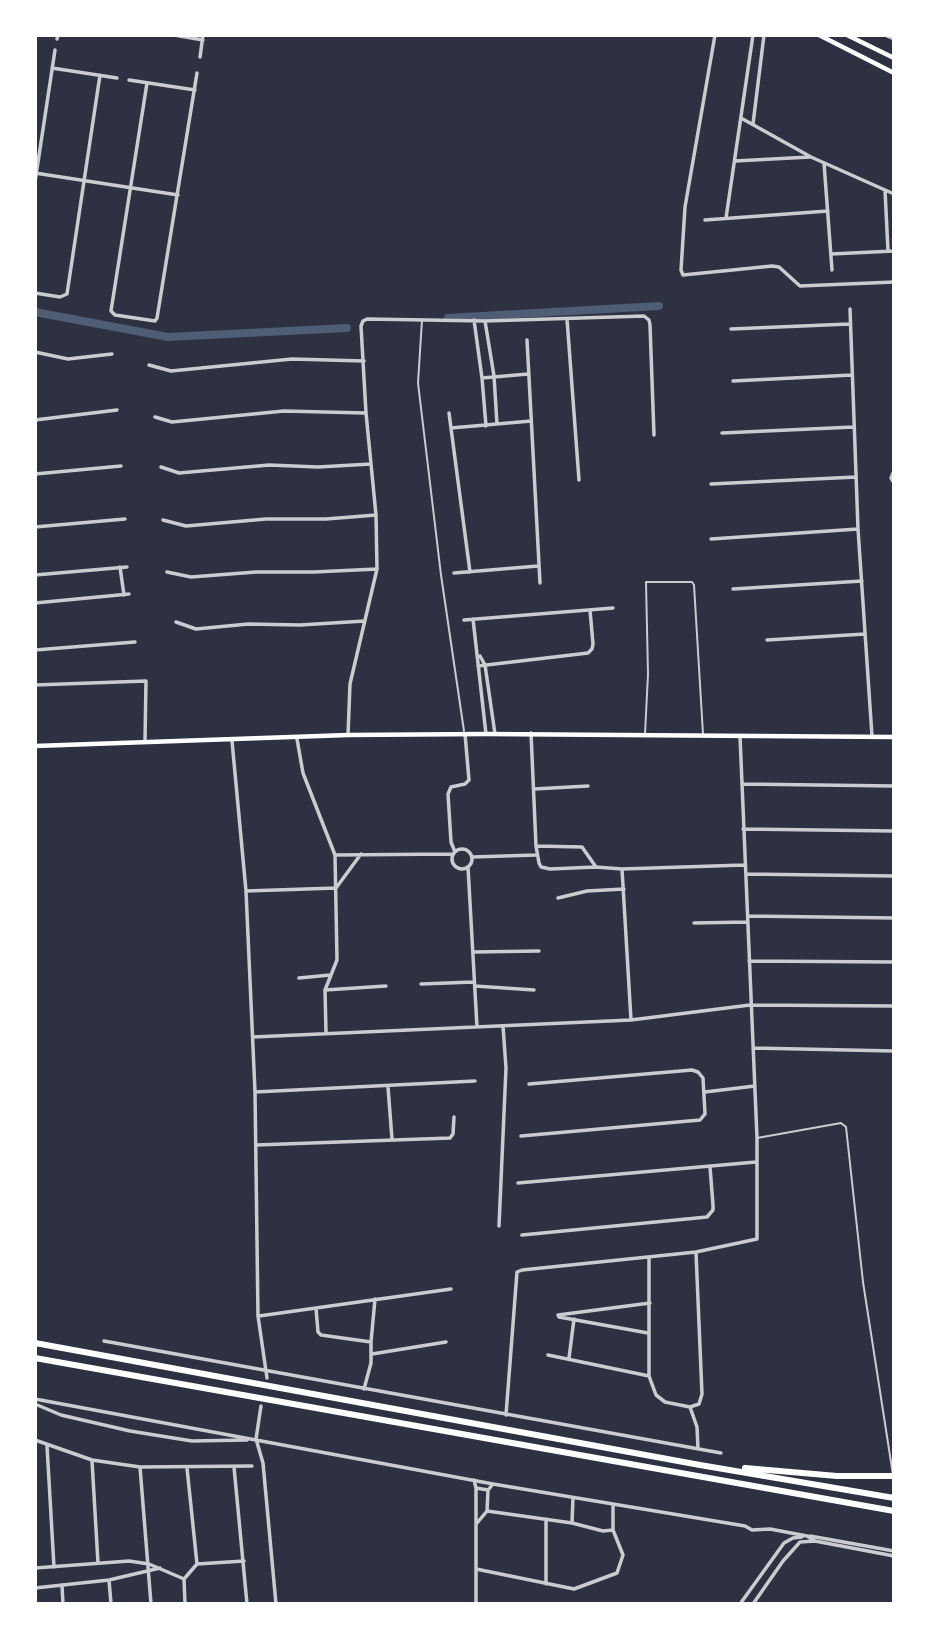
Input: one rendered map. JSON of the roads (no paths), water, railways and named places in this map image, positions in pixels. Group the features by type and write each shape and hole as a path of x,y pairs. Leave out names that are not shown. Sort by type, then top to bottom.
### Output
{"highway":[{"path":"35,1343 700,1465 894,1497"},
{"path":"35,1358 894,1511"},
{"path":"700,1465 837,1476 894,1476"}],"main road":[{"path":"819,35 894,73"},
{"path":"847,35 894,58"},
{"path":"35,746 145,741 531,733 894,737"}],"street":[{"path":"174,35 203,37 200,57"},
{"path":"715,35 685,207 681,270 683,275 772,266 779,267 800,286 894,282"},
{"path":"726,218 753,35"},
{"path":"753,124 764,35"},
{"path":"885,35 894,39"},
{"path":"35,182 55,50"},
{"path":"52,68 117,78"},
{"path":"147,83 110,311 115,315 156,321 197,73"},
{"path":"35,293 65,296 100,75"},
{"path":"129,80 195,90"},
{"path":"741,118 811,157 894,194"},
{"path":"735,161 811,157"},
{"path":"824,163 832,270"},
{"path":"36,173 177,195"},
{"path":"885,190 888,251"},
{"path":"705,220 828,211"},
{"path":"831,254 894,251"},
{"path":"850,309 858,528 872,736"},
{"path":"348,736 350,684 377,569 376,515 366,413 363,321 641,316 649,320 654,435"},
{"path":"567,319 579,480"},
{"path":"474,320 486,425"},
{"path":"485,320 494,376 497,424"},
{"path":"731,329 849,324"},
{"path":"527,340 540,583"},
{"path":"35,352 68,359 112,354"},
{"path":"149,365 171,371 292,359 364,361"},
{"path":"482,378 528,374"},
{"path":"733,380 852,375"},
{"path":"35,420 117,410"},
{"path":"155,417 172,422 285,411 366,413"},
{"path":"449,413 470,572"},
{"path":"451,428 531,421"},
{"path":"722,433 854,427"},
{"path":"161,467 179,473 269,465 318,467 371,464"},
{"path":"35,474 121,467"},
{"path":"894,471 891,478 894,483"},
{"path":"711,484 856,477"},
{"path":"163,520 186,526 266,519 326,519 376,515"},
{"path":"35,527 125,519"},
{"path":"711,539 858,528"},
{"path":"35,575 127,566"},
{"path":"454,573 538,566"},
{"path":"120,567 124,595"},
{"path":"167,572 191,577 256,572 377,569"},
{"path":"733,589 862,581"},
{"path":"35,586 35,594"},
{"path":"35,603 129,594"},
{"path":"464,620 613,608"},
{"path":"478,666 588,653 593,644 590,610"},
{"path":"474,619 486,734"},
{"path":"176,622 196,629 248,624 300,625 366,621"},
{"path":"767,640 865,634"},
{"path":"35,650 135,642"},
{"path":"479,654 485,665 495,734"},
{"path":"35,685 146,681 145,741"},
{"path":"531,733 536,855 541,867 622,869 744,865"},
{"path":"454,853 448,793 451,787 465,784 468,780 465,734"},
{"path":"506,1415 517,1272 696,1252 757,1239 757,1138 740,736"},
{"path":"297,739 303,774 335,855 337,960 325,990 326,1033"},
{"path":"232,741 246,891 255,1092 258,1316 267,1378"},
{"path":"743,784 894,786"},
{"path":"534,789 588,786"},
{"path":"743,829 894,831"},
{"path":"536,846 582,847 596,867"},
{"path":"468,867 455,867 452,859 454,853 458,849 467,850 472,857"},
{"path":"335,855 454,853"},
{"path":"336,888 360,854"},
{"path":"472,857 536,855"},
{"path":"472,857 468,867 477,1027"},
{"path":"622,869 631,1020"},
{"path":"746,874 894,876"},
{"path":"246,891 336,888"},
{"path":"558,898 587,891 624,889"},
{"path":"748,916 894,918"},
{"path":"694,923 748,922"},
{"path":"473,952 539,951"},
{"path":"749,961 894,962"},
{"path":"299,978 330,975"},
{"path":"421,984 474,984 534,990"},
{"path":"325,990 386,986"},
{"path":"253,1037 631,1020 750,1005 894,1006"},
{"path":"499,1226 506,1068 503,1026"},
{"path":"753,1048 894,1051"},
{"path":"521,1136 700,1120 705,1114 703,1078 692,1070 529,1084"},
{"path":"255,1092 475,1081"},
{"path":"704,1092 755,1086"},
{"path":"388,1087 392,1139"},
{"path":"256,1144 450,1138 453,1134 454,1117"},
{"path":"518,1183 756,1162"},
{"path":"522,1234 704,1218 710,1214 713,1205 710,1167"},
{"path":"649,1256 649,1376 656,1395 665,1402 690,1407 699,1404 702,1394 696,1252"},
{"path":"258,1316 451,1289"},
{"path":"364,1389 372,1354 369,1341 375,1299"},
{"path":"648,1333 558,1315 650,1303"},
{"path":"317,1308 318,1332 321,1335 369,1341"},
{"path":"569,1358 574,1319"},
{"path":"104,1341 721,1453"},
{"path":"372,1354 446,1342"},
{"path":"548,1355 649,1376"},
{"path":"35,1402 61,1415 130,1431 192,1441 256,1439"},
{"path":"35,1402 256,1439 493,1485 746,1526 752,1530 770,1529 894,1553"},
{"path":"261,1406 256,1439 263,1463 276,1604"},
{"path":"690,1407 697,1427 698,1449"},
{"path":"35,1440 92,1460 140,1467 252,1466"},
{"path":"47,1446 54,1567"},
{"path":"92,1460 98,1563"},
{"path":"140,1467 151,1604"},
{"path":"234,1467 247,1604"},
{"path":"187,1468 197,1564"},
{"path":"474,1480 475,1604"},
{"path":"476,1524 487,1511 488,1490 493,1485"},
{"path":"476,1488 488,1490"},
{"path":"572,1523 573,1498"},
{"path":"476,1569 574,1589 617,1573 623,1555 613,1530 613,1505"},
{"path":"487,1511 572,1523 603,1531 613,1530"},
{"path":"546,1519 546,1584"},
{"path":"740,1604 784,1543 793,1538 807,1536 816,1541"},
{"path":"752,1604 800,1542 816,1541 894,1553"},
{"path":"35,1568 129,1560 149,1564 184,1579"},
{"path":"185,1604 184,1579 197,1564 244,1561"},
{"path":"35,1588 109,1580 160,1568"},
{"path":"109,1580 111,1604"},
{"path":"62,1585 63,1604"}],"lane":[{"path":"422,319 418,383 441,575 465,734"},
{"path":"645,734 648,674 646,582 692,582 695,585 703,735"},
{"path":"757,1138 841,1123 846,1127 863,1282 894,1476"}],"waterway":[{"path":"448,318 659,306"},
{"path":"35,312 168,337 347,328"}]}
